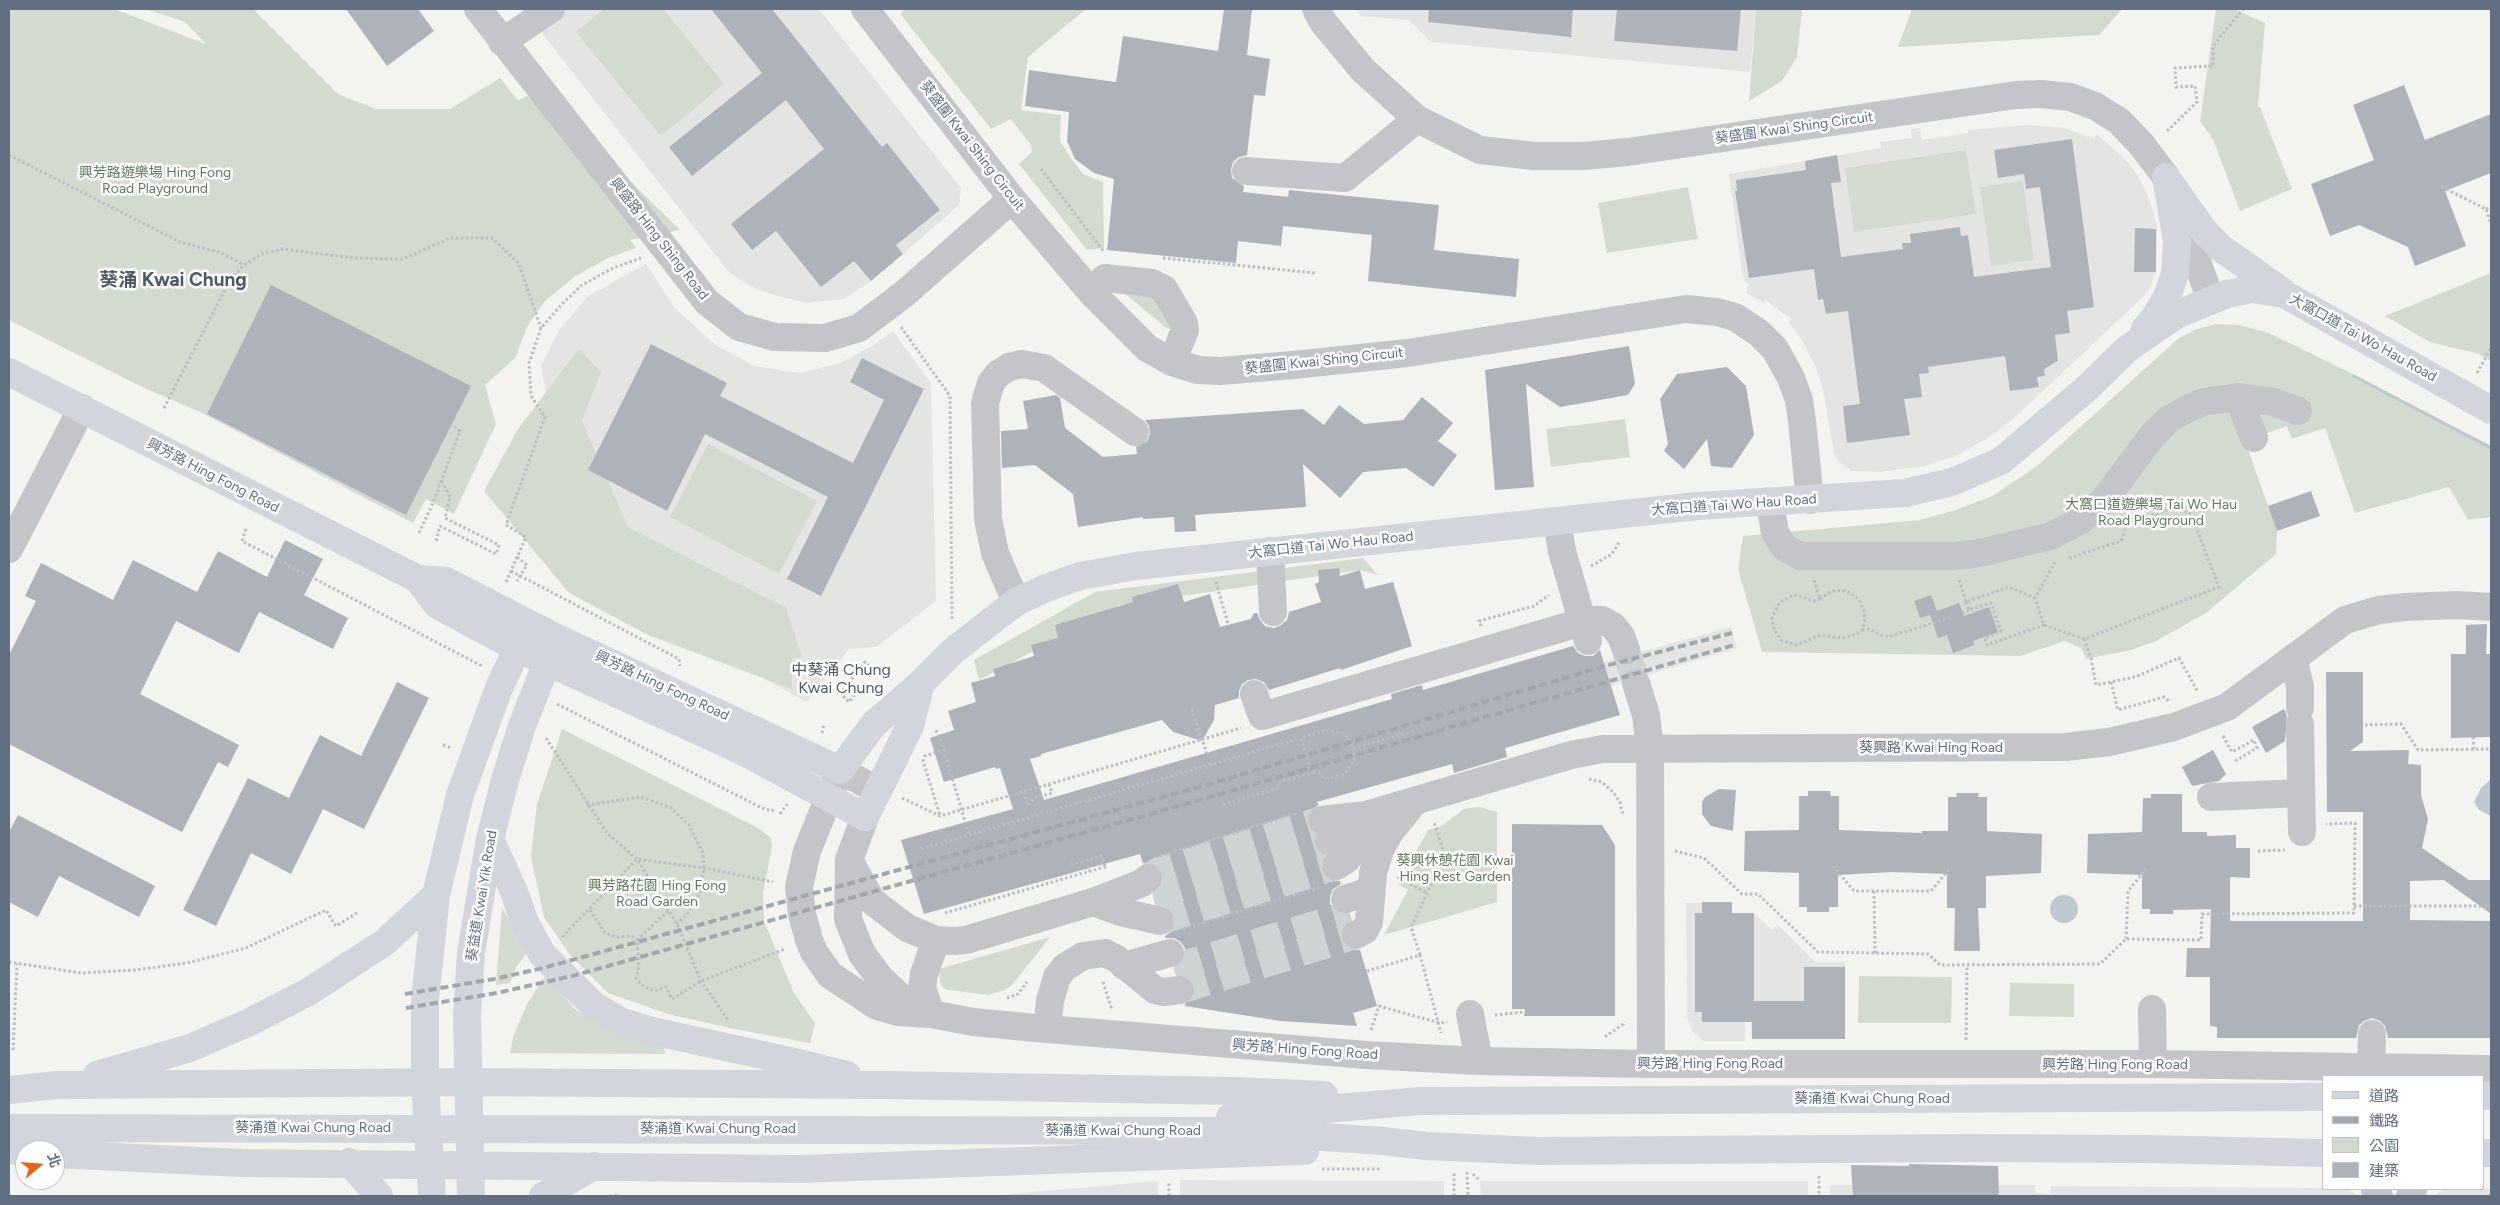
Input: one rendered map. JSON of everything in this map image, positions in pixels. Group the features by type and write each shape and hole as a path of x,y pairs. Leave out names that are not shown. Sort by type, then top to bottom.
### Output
{"main road":[{"path":"2166,177 2204,231 2221,248 2284,294"},
{"path":"2127,349 2155,317 2167,297 2175,274 2177,241 2166,177"},
{"name":"大窩口道 Tai Wo Hau Road","path":"840,770 874,724 921,683 953,650 1016,602 1046,588 1080,576 1136,566 1697,506 1904,493 1952,482 2001,461 2086,389 2127,349 2176,314 2211,300 2252,290 2284,294 2491,410"},
{"name":"興芳路 Hing Fong Road","path":"9,372 418,580 437,605 523,636 557,638 840,770"},
{"path":"432,1196 425,1083 424,1000 436,895 460,796 499,688 523,636"},
{"name":"興芳路 Hing Fong Road","path":"523,636 546,663 740,750 865,817 888,793"},
{"name":"葵益道 Kwai Yik Road","path":"471,1196 467,1006 471,953 490,838 505,780 546,663 557,638"},
{"name":"大窩口道 Tai Wo Hau Road","path":"888,793 910,726 921,683"},
{"path":"490,838 513,889 524,920 542,954 593,1005 620,1022 652,1032 749,1052 883,1085"},
{"path":"58,1085 190,1048 250,1022 310,991 386,942 436,895"},
{"name":"葵涌道 Kwai Chung Road","path":"9,1090 58,1085 468,1082 883,1085 1235,1091 1420,1101 2322,1097"},
{"name":"葵涌道 Kwai Chung Road","path":"9,1128 1236,1117 1420,1101"},
{"name":"葵涌道 Kwai Chung Road","path":"9,1114 145,1110 894,1120 1234,1131 1383,1141 1426,1146 1537,1151 1989,1148 2322,1153"},
{"name":"葵涌道 Kwai Chung Road","path":"65,1154 241,1162 838,1168 1426,1146"},
{"path":"348,1162 379,1196"},
{"path":"544,1196 594,1166"}],"street":[{"name":"興盛路 Hing Shing Road","path":"478,9 708,302 739,327 775,337 825,338 859,328 904,294 1012,198"},
{"path":"502,42 551,9"},
{"name":"葵盛圍 Kwai Shing Circuit","path":"864,9 1012,198 1091,292 1147,348 1172,362 1198,370 1221,371 1294,365 1408,353 1686,309 1717,312 1734,317 1759,333 1776,349 1791,378 1799,400 1810,500"},
{"name":"葵盛圍 Kwai Shing Circuit","path":"1316,9 1323,22 1363,70 1417,119 1480,150 1534,156 1583,156 1628,152 2016,95 2041,94 2070,97 2095,106 2119,121 2166,177 2211,300"},
{"path":"1246,171 1345,178 1417,119"},
{"path":"1091,292 1105,278 1152,283 1164,289 1184,323 1185,330 1172,362"},
{"path":"1016,602 995,553 988,518 984,404 991,383 998,374 1010,367 1022,364 1044,368 1135,432"},
{"path":"2238,397 2254,438"},
{"path":"1770,502 1776,533 1785,548 1800,556 1967,555 2050,536 2083,519 2105,498 2153,435 2168,420 2203,402 2238,397 2273,402 2298,411"},
{"path":"9,549 82,408"},
{"path":"1557,521 1562,551 1588,641"},
{"path":"1270,552 1273,612"},
{"name":"葵興路 Kwai Hing Road","path":"1322,835 1366,815 1584,752 1603,749 2065,747 2109,742 2174,727 2226,707 2345,620 2379,610 2458,605 2491,607"},
{"path":"1258,705 1488,650 1588,620 1602,620 1613,626 1621,636 1626,650"},
{"path":"2293,659 2300,686 2301,793 2312,828"},
{"path":"1636,683 1646,715 1650,749 1652,846 1651,1064"},
{"path":"827,798 840,770"},
{"name":"興芳路 Hing Fong Road","path":"840,770 888,793"},
{"path":"2211,797 2301,793"},
{"name":"興芳路 Hing Fong Road","path":"827,798 807,851 799,887 802,914 814,952 830,975 877,1006 898,1012 931,1014 973,1022 1047,1029 1366,1055 1479,1061 1651,1064 2153,1064 2491,1069"},
{"path":"1364,906 1380,850 1390,832 1415,801"},
{"name":"興芳路 Hing Fong Road","path":"865,817 850,860 848,919 862,954 880,978 901,998 931,1014"},
{"path":"1322,835 1362,841 1390,832"},
{"path":"850,860 872,901 907,928 938,927 966,940 1092,889 1142,883 1154,888"},
{"path":"1092,889 1121,912 1154,888"},
{"path":"931,1014 922,988 924,974 938,927"},
{"path":"1047,1029 1050,1001 1057,977 1074,960 1093,953 1105,953 1117,959 1131,972 1154,990 1164,992 1175,970 1131,972"},
{"path":"2152,1009 2153,1064"},
{"path":"1470,1014 1479,1061"},
{"path":"2371,1068 2372,1034"}],"path":[{"path":"2167,131 2197,102 2195,86 2176,87 2175,68 2213,66 2213,46 2243,9"},
{"path":"9,156 180,242 219,252 244,265"},
{"path":"1041,169 1103,252 1113,253"},
{"path":"2442,187 2486,209 2491,224"},
{"path":"2486,209 2491,207"},
{"path":"164,408 230,280 244,265 262,254 282,249 353,258 403,259 450,238 492,238 519,264 541,328"},
{"path":"1162,258 1316,273"},
{"path":"526,537 506,525 545,417 532,396 529,363 541,328 563,303 582,286 613,268 636,259"},
{"path":"903,331 950,396 952,620"},
{"path":"2474,378 2491,348"},
{"path":"419,533 442,481 460,431 452,424"},
{"path":"436,542 440,526 496,554 499,545 445,518 450,498 442,481"},
{"path":"1962,612 1991,603 2001,632 1985,638 1987,645 2044,625 2084,639 2219,587 2191,514 2177,507 2127,524"},
{"path":"246,529 242,542 257,548 461,656"},
{"path":"1588,568 1612,554 1620,541"},
{"path":"1806,556 1820,599"},
{"path":"517,557 527,565 517,581"},
{"path":"2035,598 2052,569"},
{"path":"511,571 679,659 680,666"},
{"path":"1217,586 1228,624"},
{"path":"1972,600 2009,587 2035,598 2044,625"},
{"path":"1488,650 1479,621 1534,606 1557,589"},
{"path":"1862,630 1865,622 1864,611 1859,600 1851,593 1842,590 1832,591 1815,601 1794,595 1780,602 1772,618 1774,629 1782,640 1796,645 1821,635 1842,638 1869,629 1883,636 1891,636 1949,618"},
{"path":"1966,602 1969,610"},
{"path":"2084,639 2096,685 2135,676 2179,658"},
{"path":"864,683 849,702 840,694 865,662"},
{"path":"2111,682 2118,710 2164,697 2169,701"},
{"path":"2196,692 2205,689"},
{"path":"2160,704 2178,698"},
{"path":"888,793 940,816 1240,728 1258,705"},
{"path":"1192,709 1207,754"},
{"path":"588,720 762,808 772,811 775,808"},
{"path":"2365,724 2401,724 2418,750 2491,749"},
{"path":"1196,729 1200,740"},
{"path":"921,849 1326,730 1334,731 1348,738 1353,748 1354,760 1345,773 1331,778 1315,772 1307,760 1300,738"},
{"path":"1353,748 1415,730"},
{"path":"544,736 555,748 588,805 607,833 637,859 677,924 701,981 749,1052"},
{"path":"2473,737 2474,749"},
{"path":"2232,752 2254,740 2257,748 2235,760"},
{"path":"944,750 969,835"},
{"path":"925,756 923,761 940,816"},
{"path":"1223,804 1279,788 1278,783 1315,772"},
{"path":"1581,778 1602,782 1613,792 1620,802 1623,824"},
{"path":"1024,792 1028,805 1034,798 1052,793 1049,784"},
{"path":"588,805 642,797 671,808 689,825 702,853 704,868 700,892 688,913 677,924"},
{"path":"1430,825 1438,819"},
{"path":"1420,955 1411,927 1445,856 1433,821"},
{"path":"2126,939 2202,940 2202,914 2354,913 2355,823 2312,828"},
{"path":"1154,888 1322,835"},
{"path":"1652,846 1704,858 1742,894 1758,894 1818,952 1928,954 1940,965 2100,964 2126,939 2128,891 2146,869"},
{"path":"637,859 704,868 774,883"},
{"path":"567,932 637,859"},
{"path":"1087,860 1092,889"},
{"path":"938,927 1111,865"},
{"path":"1833,866 1854,891 1931,891 1951,867"},
{"path":"1364,906 1397,877 1401,869"},
{"path":"1397,877 1427,893"},
{"path":"1874,891 1875,953"},
{"path":"2354,906 2491,906"},
{"path":"9,962 81,973 135,970 187,963 246,948 326,910 336,926 357,913"},
{"path":"590,910 605,933 616,938 624,935 637,940"},
{"path":"637,940 668,911"},
{"path":"637,940 639,967 636,978 642,985 654,991 666,987 672,999 701,981 786,949"},
{"path":"1093,953 1114,1014"},
{"path":"1367,971 1393,963"},
{"path":"13,1050 17,964"},
{"path":"1965,1064 1966,965"},
{"path":"1369,1034 1380,1006 1440,1023"},
{"path":"1599,1040 1623,1024 1626,1015"},
{"path":"1454,1196 1454,1169 1467,1169"},
{"path":"1819,1176 1819,1196"},
{"path":"1468,1183 1468,1196"}],"shaded area":[{"path":"523,9 819,9 961,188 959,205 903,254 889,236 856,263 871,281 844,299 807,303 773,295 749,286 729,272"},
{"path":"1355,9 1756,9 1750,72 1431,42 1409,20 1361,16"},
{"path":"2026,125 2064,128 2094,139 2097,134 2127,161 2138,176 2148,196 2157,225 2156,272 2150,288 2141,299 2012,420 1989,437 1956,456 1924,466 1880,472 1851,471 1840,463 1834,453 1823,390 1815,365 1802,340 1789,323 1791,319 1765,300 1764,303 1746,293 1749,284 1745,282 1742,272 1729,174 1881,148 1880,142 1912,138 1911,129 1920,128 1922,140 1968,133 1968,130"},
{"path":"646,264 674,307 714,344 754,366 800,373 840,363 872,346 893,331 931,383 936,601 876,647 849,649 807,702 698,643 554,433 541,366 559,330 588,296"},
{"path":"2353,374 2491,446 2491,450 2352,377"},
{"path":"1731,627 1737,648 1611,686 1604,662"},
{"path":"2491,779 2491,816 2479,810 2474,802 2481,788"},
{"path":"2064,895 2074,899 2078,909 2074,919 2064,923 2054,919 2050,909 2054,899"},
{"path":"1732,902 1732,913 1754,913 1772,930 1778,925 1815,962 1845,962 1845,1039 1752,1039 1751,1022 1745,1022 1745,1041 1704,1041 1692,1031 1687,1017 1686,903"},
{"path":"1180,1180 1444,1181 1444,1196 1180,1196"},
{"path":"1158,1181 1158,1196 993,1196 1033,1192"},
{"path":"1480,1181 1808,1181 1808,1196 1481,1196"},
{"path":"1830,1185 2035,1185 2035,1193 2050,1194 2051,1186 2322,1188 2322,1190 2350,1190 2357,1196 1830,1196"},
{"path":"2491,1189 2491,1196 2435,1196 2442,1190"}],"green space":[{"name":"興芳路遊樂場 Hing Fong Road Playground","path":"9,9 114,9 206,44 185,22 145,9 253,9 338,94 376,109 450,109 500,78 518,100 538,91 680,230 630,240 636,248 608,258 574,277 545,301 528,325 515,358 485,385 496,424 454,514 426,499 413,523 202,413 138,385 9,320"},
{"path":"604,9 663,9 724,84 661,136 576,32"},
{"path":"903,9 1086,9 1028,57 1021,110 1061,115 1060,141 1083,174 1103,182 1104,248 1087,250 1019,164 1032,152 1031,145 1011,119 991,129 901,15"},
{"path":"1756,9 1802,9 1797,57 1782,81 1749,101"},
{"path":"1912,9 2122,9 2099,35 1898,47"},
{"path":"2216,9 2234,9 2265,23 2258,107 2260,107 2292,189 2240,211 2213,139 2200,121"},
{"path":"1966,150 1976,214 1854,232 1845,168"},
{"path":"2023,181 2034,260 1991,266 1980,187"},
{"path":"1688,187 1698,239 1607,253 1598,203"},
{"path":"2491,273 2491,361 2479,354 2430,342 2385,316"},
{"path":"1123,292 1149,296 1157,300 1177,332 1165,327"},
{"name":"大窩口道遊樂場 Tai Wo Hau Road Playground","path":"2216,324 2239,325 2269,333 2353,374 2352,377 2491,450 2491,517 2468,520 2449,487 2355,513 2325,428 2292,439 2287,426 2245,441 2277,531 2276,554 2206,613 2156,641 2131,650 2086,659 2081,648 2065,641 2020,656 1762,652 1738,569 1743,536 1920,520 1956,510 1992,496 2037,466 2179,338 2194,330"},
{"path":"579,349 601,372 582,421 628,527 786,608 802,657 792,658 792,689 648,635 569,593 484,491 518,429"},
{"path":"1625,419 1630,457 1551,467 1546,429"},
{"path":"708,444 817,501 779,574 670,517"},
{"path":"1363,558 1378,575 1360,570 1120,605 979,680 974,660 1095,592"},
{"name":"興芳路花園 Hing Fong Road Garden","path":"562,729 760,829 770,837 772,846 763,893 764,921 794,993 815,1023 810,1043 668,1014 608,993 570,955 544,917 531,857 537,804"},
{"name":"葵興休憩花園 Kwai Hing Rest Garden","path":"1479,807 1497,812 1497,902 1384,935 1408,890 1398,884 1428,830 1443,825 1464,809"},
{"path":"502,908 529,950 517,966 510,983 496,985"},
{"path":"1050,937 1012,985 1005,990 988,995 949,990 943,988 940,982 939,969"},
{"path":"546,975 576,1010 616,1034 664,1048 665,1054 510,1053 513,1037 527,1004"},
{"path":"1859,976 1952,977 1951,1023 1858,1023"},
{"path":"2010,983 2074,984 2074,1017 2009,1016"}],"building":[{"path":"346,9 418,9 434,31 387,66"},
{"path":"711,9 772,9 882,147 887,143 940,210 896,245 903,254 871,281 854,261 821,287 776,231 752,250 731,224 824,149 786,100 692,176 669,147 762,73"},
{"path":"1224,9 1252,9 1247,55 1270,59 1265,96 1254,95 1247,155 1239,157 1233,162 1231,169 1232,178 1244,186 1243,192 1288,197 1289,190 1439,205 1434,250 1519,259 1516,297 1368,281 1372,235 1283,226 1281,246 1238,241 1236,263 1107,250 1114,179 1094,173 1075,159 1067,141 1069,112 1025,106 1029,70 1116,82 1123,36 1218,51"},
{"path":"1429,9 1573,9 1571,37 1428,22"},
{"path":"1617,9 1741,9 1737,51 1614,41"},
{"path":"2404,85 2425,140 2491,114 2491,173 2445,191 2466,246 2415,266 2408,247 2359,225 2330,236 2311,184 2374,160 2353,105"},
{"path":"2072,139 2094,307 2067,311 2070,333 2055,335 2058,361 2044,369 2045,376 2037,377 2039,387 2010,391 2005,356 1928,367 1929,373 1919,374 1922,397 1904,399 1910,435 1847,443 1843,406 1860,404 1848,311 1826,314 1823,299 1818,300 1814,269 1749,278 1735,191 1737,191 1736,180 1806,170 1805,161 1837,155 1841,182 1831,183 1841,257 1903,249 1902,243 1911,243 1910,234 1960,227 1961,236 1968,235 1974,277 2051,267 2040,187 2026,189 2024,174 1998,178 1994,150"},
{"path":"2135,228 2156,229 2156,272 2134,272"},
{"path":"271,285 471,386 406,515 207,414"},
{"path":"651,344 727,383 720,396 853,463 884,400 850,382 862,358 924,389 821,596 787,579 828,497 705,434 667,511 588,470"},
{"path":"1629,346 1635,384 1628,395 1560,407 1526,384 1534,487 1495,490 1485,370"},
{"path":"1727,367 1746,386 1754,435 1732,468 1711,466 1707,439 1684,469 1664,451 1668,444 1660,399 1677,374"},
{"path":"1056,395 1060,398 1065,428 1103,457 1137,454 1136,447 1147,441 1150,434 1149,426 1145,420 1303,409 1324,425 1339,405 1364,424 1403,420 1422,397 1453,423 1438,441 1457,455 1433,487 1406,468 1363,472 1340,498 1303,464 1306,507 1195,515 1196,531 1175,532 1174,517 1143,519 1143,517 1078,527 1073,494 1035,465 1002,468 1001,431 1028,429 1023,401"},
{"path":"2311,491 2320,516 2277,531 2268,506"},
{"path":"285,540 323,559 304,595 348,618 333,649 259,612 239,653 176,621 140,694 239,745 228,767 218,762 182,832 9,744 9,655 36,601 25,596 41,563 113,600 133,560 197,592 218,551 267,577"},
{"path":"1339,568 1340,576 1360,570 1365,589 1393,582 1412,646 1341,670 1340,668 1269,690 1264,682 1256,679 1248,680 1242,684 1239,698 1215,705 1214,720 1202,741 1173,732 1162,720 1041,754 1041,756 1030,759 1044,800 1392,699 1391,694 1422,685 1423,690 1573,646 1578,653 1585,656 1593,656 1600,650 1620,715 1505,748 1507,757 1454,773 1452,764 1317,802 1318,805 1308,813 1307,822 1309,829 1315,834 1313,841 1315,848 1325,856 1320,866 1322,874 1329,880 1340,881 1341,884 1333,889 1330,896 1330,904 1334,910 1341,914 1350,914 1351,920 1342,927 1340,934 1342,942 1348,949 1360,950 1377,1006 1353,1013 1357,1026 1281,1021 1185,1006 1194,996 1195,988 1193,981 1186,976 1176,975 1174,968 1181,964 1185,957 1185,948 1181,942 1174,938 1165,938 1175,925 1175,917 1170,909 1155,904 1153,895 1162,884 1163,875 1160,868 1154,864 1143,863 1140,854 924,914 901,840 1013,809 1000,768 996,769 995,767 944,782 930,738 954,730 948,711 976,702 971,683 995,676 993,669 1034,656 1031,645 1058,638 1055,625 1133,602 1132,597 1178,584 1184,602 1210,594 1220,627 1251,619 1254,613 1257,613 1265,626 1274,628 1287,620 1289,612 1321,602 1315,584 1319,582 1318,570"},
{"path":"1931,595 1937,611 1959,603 1964,616 1989,607 1998,632 1973,641 1974,645 1953,653 1947,635 1938,638 1930,615 1920,618 1914,601"},
{"path":"2487,624 2486,654 2491,654 2491,737 2451,738 2451,654 2466,654 2466,625"},
{"path":"2326,672 2363,672 2363,742 2350,751 2409,750 2408,764 2421,765 2421,795 2428,819 2422,848 2469,880 2491,880 2491,914 2444,880 2410,881 2410,920 2491,921 2491,1038 2388,1038 2385,1026 2380,1021 2372,1018 2359,1025 2356,1038 2217,1038 2217,1027 2210,1026 2210,977 2186,977 2187,948 2210,948 2211,909 2173,910 2173,914 2150,914 2150,909 2142,909 2142,875 2087,873 2088,834 2142,832 2143,798 2151,798 2151,794 2182,794 2182,832 2207,832 2207,836 2236,835 2236,848 2250,848 2250,878 2230,877 2230,921 2363,921 2363,812 2327,812"},
{"path":"397,682 429,698 364,829 323,809 291,874 251,853 216,926 183,910 248,778 289,798 320,735 361,756"},
{"path":"2284,709 2287,716 2285,741 2266,753 2252,727"},
{"path":"2213,750 2226,774 2219,781 2192,786 2182,767"},
{"path":"1719,789 1736,790 1733,831 1711,826 1702,814 1702,802 1705,797"},
{"path":"1808,791 1830,791 1831,796 1839,796 1839,830 1922,833 1922,831 1948,831 1948,797 1957,797 1956,793 1979,793 1978,797 1987,797 1987,831 2042,834 2041,873 1986,876 1986,908 1978,908 1980,951 1954,951 1955,908 1947,908 1947,874 1893,872 1838,875 1838,907 1829,907 1829,912 1807,912 1807,907 1799,907 1799,873 1744,871 1745,831 1799,830 1799,796 1808,796"},
{"path":"18,815 155,886 139,917 59,876 38,917 9,902 9,832"},
{"path":"1512,824 1602,825 1615,845 1615,1016 1524,1016 1525,1009 1512,1009"},
{"path":"1702,902 1732,902 1732,913 1754,913 1754,1001 1804,1001 1804,967 1845,967 1845,1039 1752,1039 1752,1022 1702,1022 1702,1012 1695,1012 1695,913 1702,913"},
{"path":"1909,1164 1998,1166 1999,1196 1853,1196 1851,1165 1909,1166"}],"tunnel":[{"path":"1626,650 1636,683"},
{"path":"1148,878 1159,871 1322,820"},
{"path":"1153,896 1329,841"},
{"path":"1160,921 1336,866"},
{"path":"1174,968 1350,914"},
{"path":"1180,990 1356,935"}],"railway":[{"path":"405,994 494,979 543,968 1203,786 1605,666 1732,633"},
{"path":"406,1008 497,993 576,975 1207,798 1734,645"}],"district":[{"name":"葵涌 Kwai Chung","path":"173,280"},
{"name":"中葵涌 Chung Kwai Chung","path":"841,679"}]}
